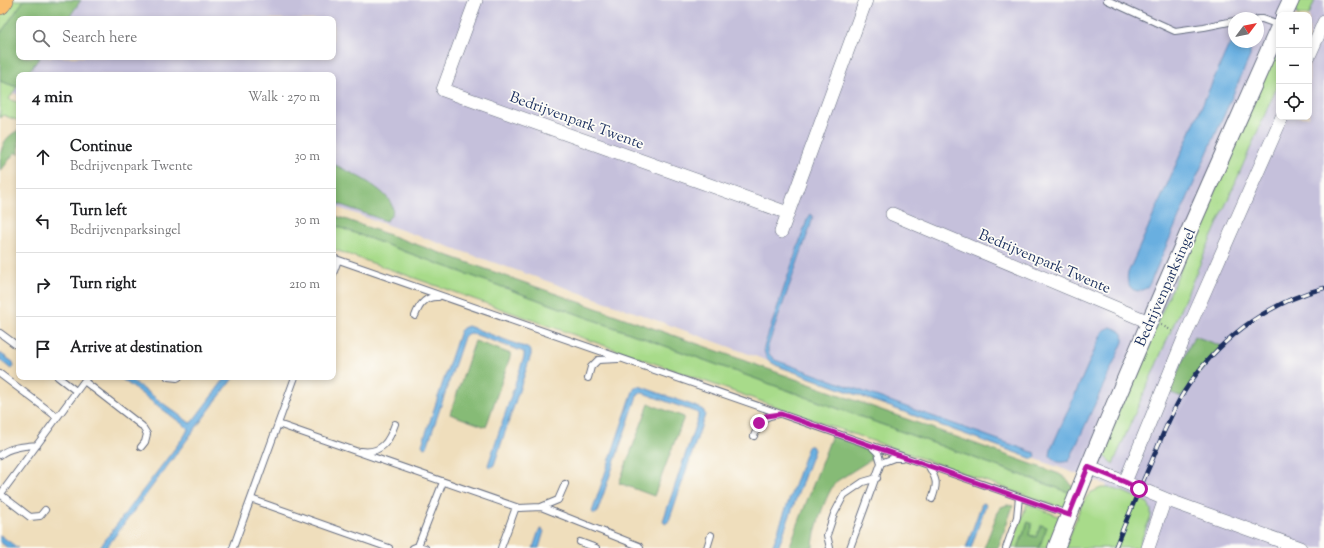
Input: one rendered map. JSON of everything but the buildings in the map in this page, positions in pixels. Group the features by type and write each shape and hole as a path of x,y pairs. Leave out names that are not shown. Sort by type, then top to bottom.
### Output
{"highway":[{"path":"0,4 3,0"}],"street":[{"name":"Bedrijvenpark Twente","path":"475,0 443,90 788,213"},
{"path":"781,232 866,0"},
{"path":"1285,12 1291,0"},
{"path":"1316,41 1324,22"},
{"name":"Bedrijvenparksingel","path":"1056,548 1088,467 1149,322 1276,33"},
{"path":"1125,482 1185,336 1281,120"},
{"name":"Bedrijvenpark Twente","path":"892,214 1149,322"},
{"path":"1088,467 1166,499 1300,548"},
{"path":"1148,548 1166,499"}],"lane":[{"path":"1107,0 1175,31 1228,22"},
{"path":"1264,20 1276,25"},
{"path":"336,259 1069,515"},
{"path":"414,316 419,306 432,296 448,298"},
{"path":"0,333 16,345"},
{"path":"588,378 591,367 598,360 627,360"},
{"path":"0,374 57,417"},
{"path":"62,380 76,391"},
{"path":"45,510 40,516 30,517 0,495 85,380"},
{"path":"87,380 142,426 147,434 145,442 141,447"},
{"path":"233,548 294,380"},
{"path":"754,436 759,423 766,416 781,414"},
{"path":"278,424 519,508 541,507 558,500 565,484"},
{"path":"350,449 366,452 377,449 387,443 396,424"},
{"path":"0,455 3,452 20,447 37,445"},
{"path":"850,548 877,478 881,463 878,453 870,445"},
{"path":"881,463 894,458 906,458"},
{"path":"928,465 934,475 937,487 932,499"},
{"path":"830,548 828,536 834,514 844,495 863,482 877,478"},
{"path":"425,548 415,547 443,482"},
{"path":"1006,548 1017,517 1019,497"},
{"path":"251,499 373,545 389,548"},
{"path":"501,548 516,507"},
{"path":"541,507 640,548"},
{"path":"707,548 711,535"},
{"path":"580,542 596,548"}],"path":[{"path":"1149,322 1156,323 1185,336"}],"shaded area":[{"path":"37,0 1324,0 1324,548 1085,548 1107,485 615,305 336,207 336,72 16,72 16,94 0,89 0,51 16,56 16,60 336,60 336,16 25,16"}],"green space":[{"path":"9,0 24,0 0,34 0,12"},
{"path":"24,0 81,0 70,16 16,16 16,60 38,60 28,72 16,72 16,87 0,81 0,34"},
{"path":"1299,0 1315,0 1310,12 1297,12 1296,7"},
{"path":"1276,58 1276,89 1113,464 1106,458 1102,449 1270,64"},
{"path":"0,81 16,87 9,99 16,102 16,120 3,115 0,118"},
{"path":"16,132 16,153 15,152 0,172 2,148 4,143"},
{"path":"336,165 360,177 388,198 392,206 392,214 386,221 336,203"},
{"path":"336,216 1059,474 1067,479 1073,487 1071,493 336,226"},
{"path":"336,226 1071,493 1064,509 336,250"},
{"path":"1194,336 1222,346 1198,374 1182,397 1169,392"},
{"path":"475,341 511,354 486,427 450,414"},
{"path":"649,404 684,417 654,496 619,483"},
{"path":"832,435 861,446 875,457 837,481 833,486 821,513 815,533 813,548 789,548"},
{"path":"1101,488 1109,488 1124,492 1148,503 1151,510 1151,516 1138,548 1065,548 1082,503 1090,493"},
{"path":"1027,504 1061,517 1050,548 1039,548 1046,527 1036,537 1029,535 1028,522 1018,548 1011,548"},
{"path":"1007,505 1013,506 998,548 984,548 998,512 1001,507"},
{"path":"1028,522 1032,524 1029,535 1036,537 1041,525 1047,527 1039,548 1018,548"}],"water":[{"path":"1228,47 1250,48 1250,56 1150,283 1142,290 1134,290 1128,284 1128,273"},
{"path":"811,214 813,216 810,227 768,346 768,353 775,360 1035,453 1036,457 1033,459 778,366 768,359 765,354 764,347 807,220"},
{"path":"468,326 527,348 531,351 531,355 494,465 490,468 488,465 524,357 524,352 471,333 464,337 427,447 424,448 422,445 460,331"},
{"path":"1111,327 1122,334 1123,342 1069,461 1056,461 1050,456 1051,449 1102,333 1104,330"},
{"path":"0,353 13,362 14,367 11,369 0,360"},
{"path":"123,380 131,380 190,423 224,380 232,380 106,548 99,548 185,435 188,429"},
{"path":"639,386 700,408 704,411 705,415 669,521 665,524 663,521 698,417 698,413 643,393 639,393 637,396 597,513 594,514 592,512 632,394 635,387"},
{"path":"808,446 812,446 814,450 778,548 772,548"},
{"path":"982,503 986,504 971,548 966,548"},
{"path":"542,529 544,531 539,548 533,548 539,530"},
{"path":"0,535 18,548 8,548 0,542"}],"railway":[{"path":"1115,548 1171,416 1179,400 1197,374 1227,341 1262,314 1303,295 1324,288"}],"route":[{"path":"759,423 766,416 781,414 1069,515 1088,467 1139,489"}]}
